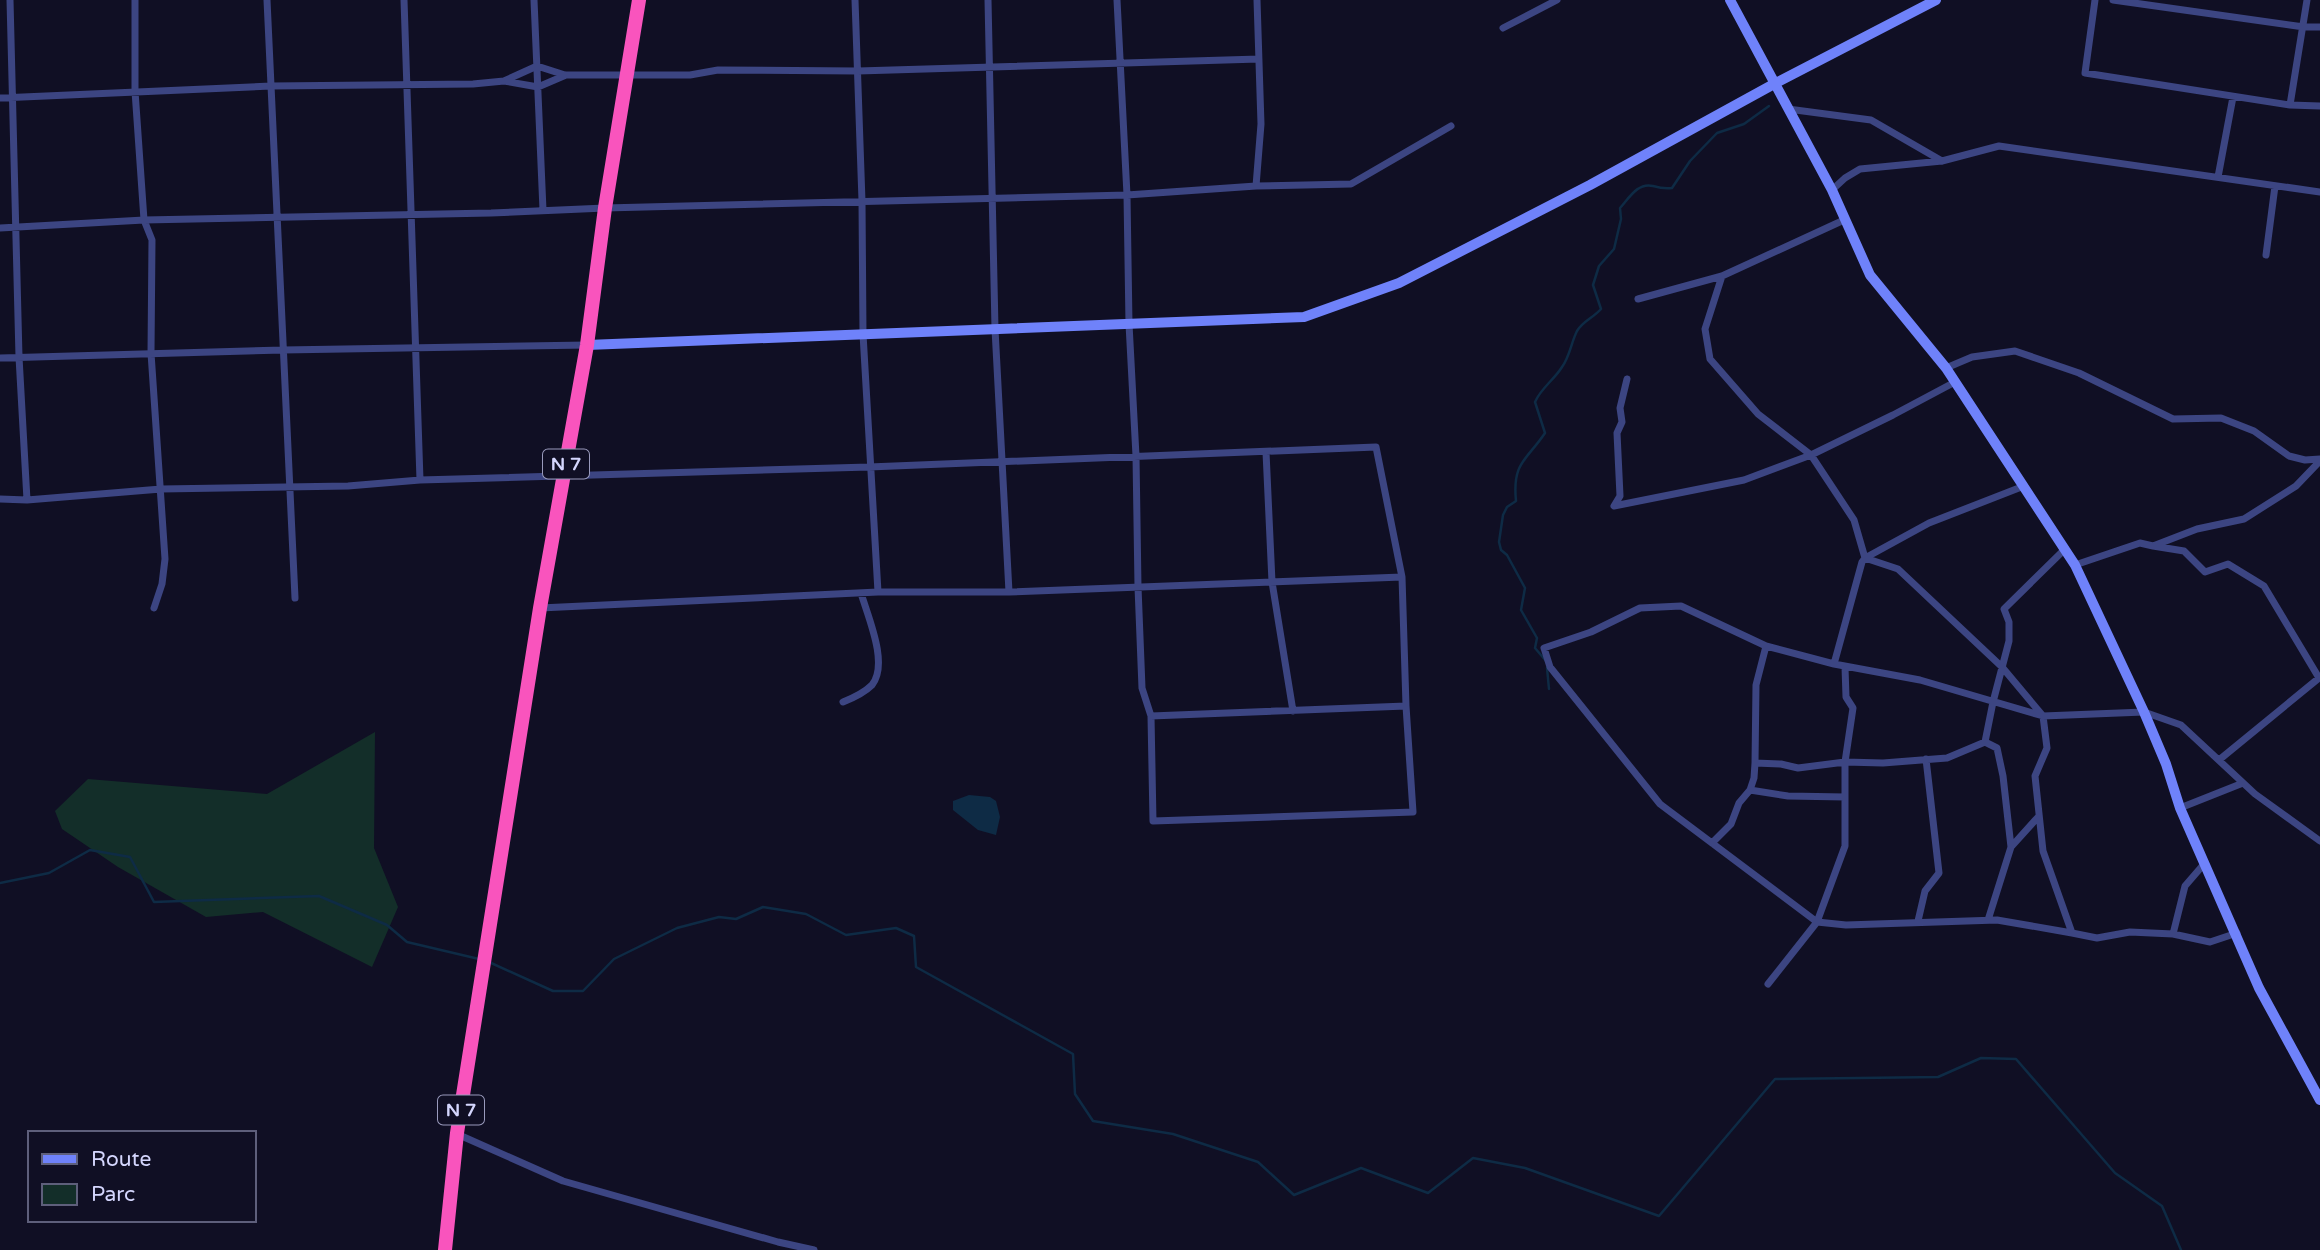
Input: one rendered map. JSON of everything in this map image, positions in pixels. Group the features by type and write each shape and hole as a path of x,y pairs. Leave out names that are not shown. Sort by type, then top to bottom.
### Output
{"highway":[{"name":"N 7","path":"445,1250 457,1133 540,608 587,345 605,208 639,0"}],"street":[{"path":"10,0 19,357 26,500"},
{"path":"135,0 135,91 144,220 152,240 151,353 165,559 162,584 153,608"},
{"path":"267,0 295,598"},
{"path":"404,0 420,480"},
{"path":"534,0 543,210"},
{"path":"855,0 862,201 863,334 878,592"},
{"path":"988,0 995,329 1009,592"},
{"path":"0,499 26,500 161,489 869,467 1136,456 1266,452 1376,447 1402,577 1413,812 1153,821 1151,716 1142,688 1136,456 1129,324 1127,195 1117,0"},
{"path":"1256,186 1261,124 1257,0"},
{"path":"1503,28 1557,0"},
{"path":"1730,0 1832,190 1843,220 1870,275 1947,369 2075,565 2144,712 2203,864 2237,933 2259,988 2320,1100"},
{"path":"0,358 283,349 587,345 1304,317 1399,283 1590,185 1774,84 1936,0"},
{"path":"2095,0 2085,73 2233,97 2320,106"},
{"path":"2113,0 2320,27"},
{"path":"2290,105 2307,0"},
{"path":"504,81 537,66 566,75 690,75 718,70 858,71 1259,59"},
{"path":"0,99 271,86 472,84 504,81 538,87 566,75"},
{"path":"2218,177 2233,97"},
{"path":"1787,109 1871,120 1942,161"},
{"path":"0,228 144,220 491,214 605,208 1127,195 1256,186 1351,184 1451,126"},
{"path":"1832,190 1860,169 1942,161 1999,146 2320,192"},
{"path":"2266,255 2275,186"},
{"path":"1638,299 1722,276 1843,220"},
{"path":"1722,276 1705,329 1710,359 1758,414 1811,455 1854,520 1866,558"},
{"path":"1947,369 1972,357 2015,351 2080,373 2173,419 2221,418 2253,431 2289,456 2320,460"},
{"path":"1627,379 1620,408 1622,422 1617,433 1620,496 1614,506 1744,480 1811,455 1955,382"},
{"path":"1266,452 1272,582 1293,711"},
{"path":"2153,546 2197,528 2244,519 2296,486 2320,460"},
{"path":"1834,664 1862,562 1866,558 1929,523 2024,486"},
{"path":"2075,565 2140,543 2185,551 2205,572 2228,564 2264,586 2320,679 2219,760"},
{"path":"1985,742 2009,641 2009,622 2004,609 2065,549"},
{"path":"1866,558 1898,569 2003,667 2043,716 2047,748 2035,776 2043,851 2073,933"},
{"path":"540,608 878,592 1009,592 1402,577"},
{"path":"843,702 867,689 876,679 878,670 878,651 861,593"},
{"path":"2237,933 2210,942 2174,934 2130,932 2097,938 1988,920 1846,925 1817,922 1660,804 1550,667 1544,648 1591,632 1640,608 1681,606 1766,646 1845,667 1920,680 2043,716 2144,712 2181,725 2255,794 2320,841"},
{"path":"1712,843 1731,824 1739,803 1750,790 1754,778 1756,685 1766,646"},
{"path":"1768,984 1817,922 1845,846 1845,762 1853,708 1846,698 1845,667"},
{"path":"1151,716 1406,706"},
{"path":"1755,763 1798,768 1845,762 1947,758 1985,742 1997,748 2011,847 1988,920"},
{"path":"1918,921 1926,891 1939,873 1926,759"},
{"path":"2180,808 2243,783"},
{"path":"1750,790 1788,796 1845,797"},
{"path":"2011,847 2039,816"},
{"path":"2174,934 2185,886 2203,864"},
{"path":"457,1133 563,1181 814,1250"}],"green space":[{"path":"375,732 374,848 398,907 372,967 263,912 206,917 118,867 62,829 55,811 88,779 267,794"}],"water":[{"path":"969,795 990,797 996,801 1000,817 996,835 978,830 953,810 953,801"}],"waterway":[{"path":"1546,661 1535,648 1537,638 1521,610 1525,588 1507,555 1501,550 1499,542 1503,515 1507,507 1516,501 1515,488 1519,469 1545,433 1535,402 1565,363 1579,328 1601,309 1593,285 1599,266 1614,249 1621,219 1620,208 1643,186 1672,188 1690,161 1717,133 1744,124 1769,106"},
{"path":"1547,668 1549,689"},
{"path":"0,883 49,873 90,850 130,857 154,902 319,896 387,925 407,942 479,959"},
{"path":"489,962 553,991 583,991 614,959 677,928 719,917 736,919 763,907 806,914 846,935 896,928 914,936 916,967 1073,1054 1075,1094 1093,1121 1173,1134 1258,1162 1294,1195 1361,1168 1428,1193 1473,1158 1525,1168 1659,1216 1775,1079 1938,1077 1981,1058 2016,1059 2115,1173 2162,1206 2181,1250"}]}
